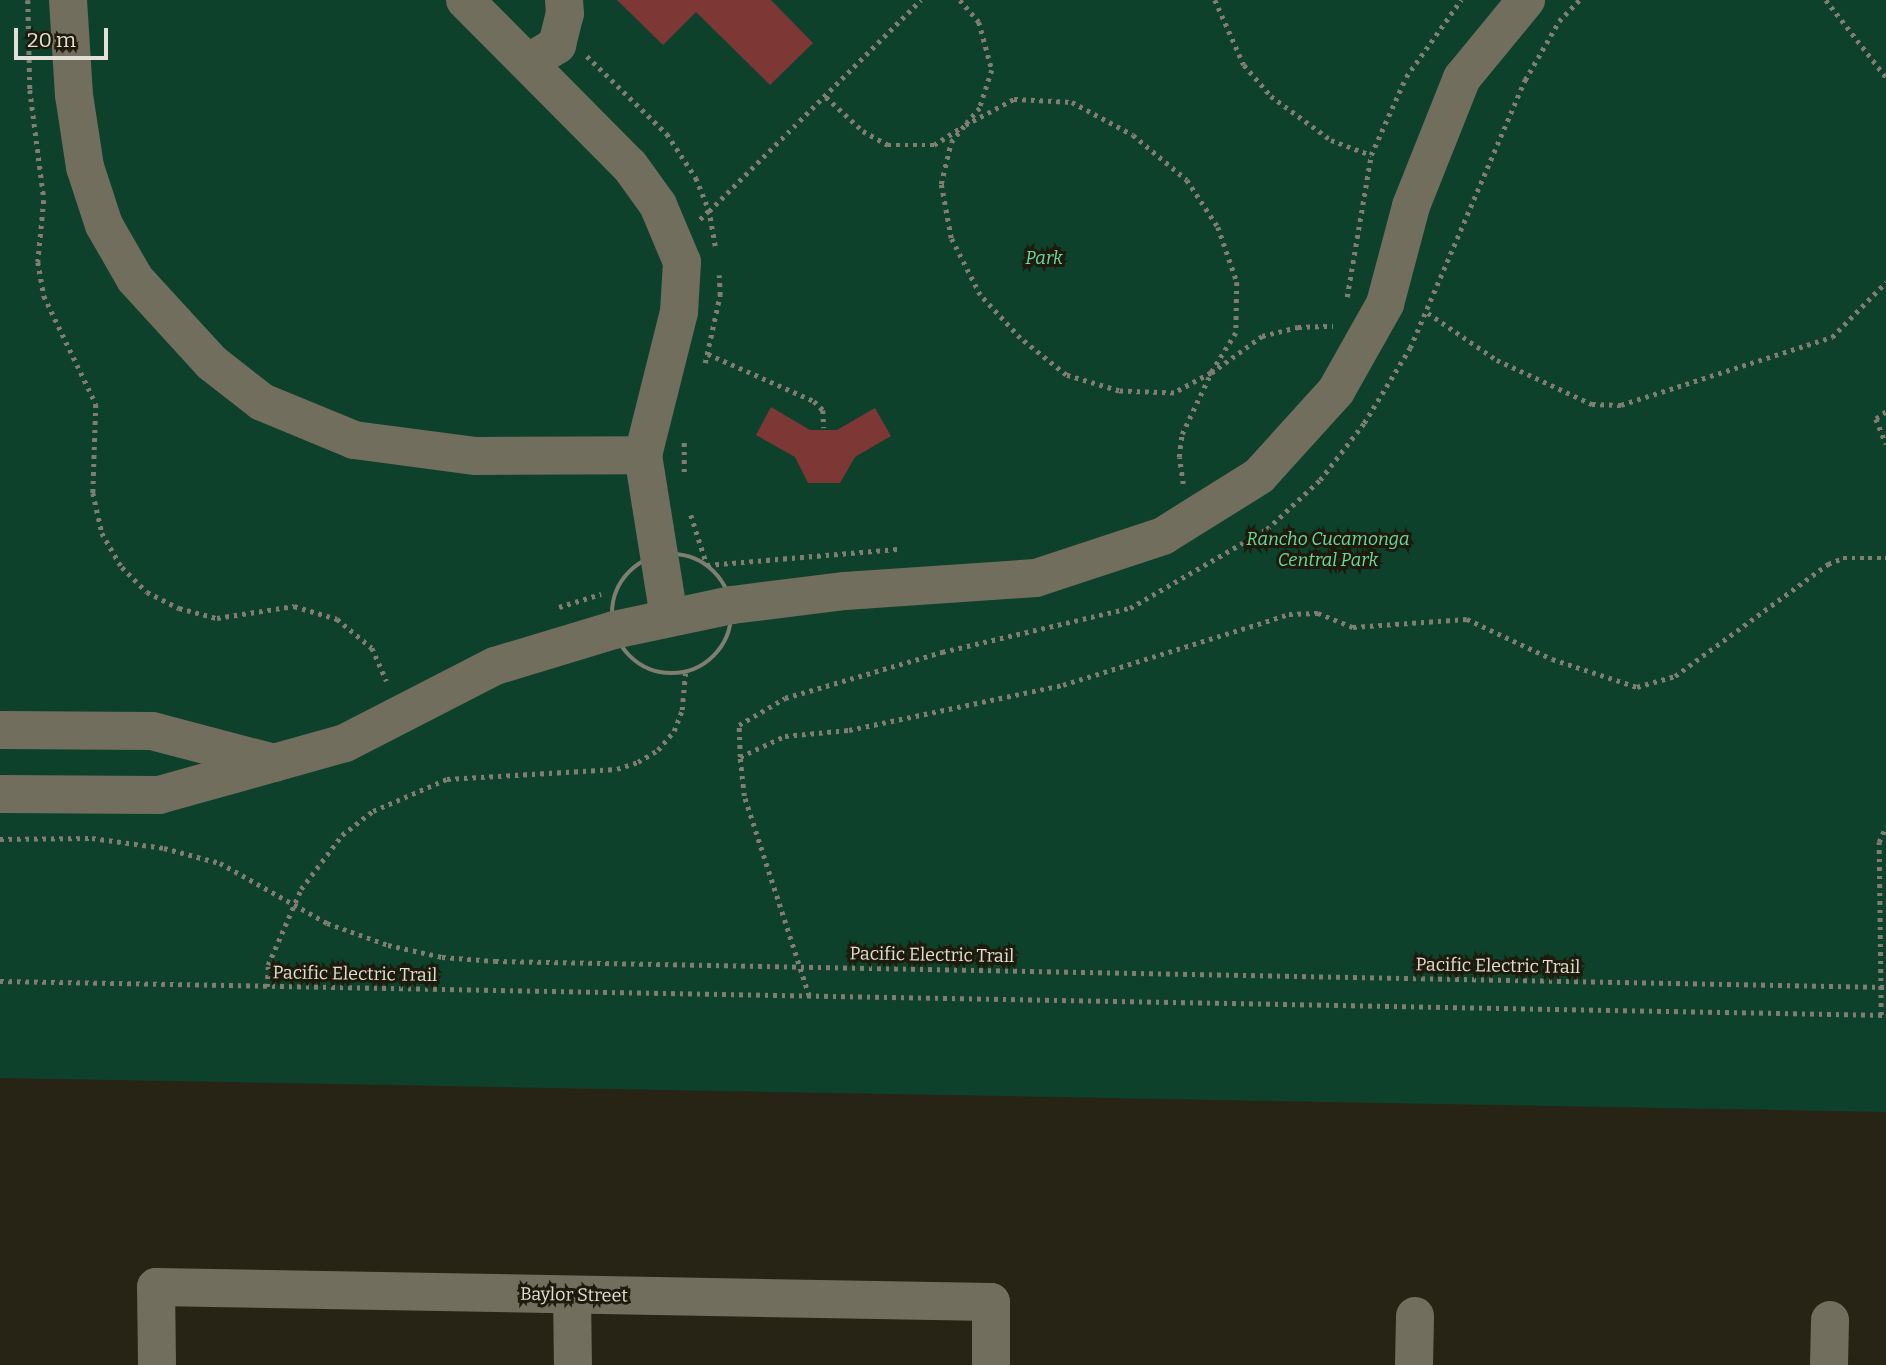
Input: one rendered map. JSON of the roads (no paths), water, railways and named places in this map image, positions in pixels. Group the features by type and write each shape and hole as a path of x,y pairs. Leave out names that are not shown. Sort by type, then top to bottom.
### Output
{"street":[{"path":"68,0 74,95 85,167 104,225 135,279 212,363 262,402 354,440 475,456 642,456"},
{"path":"465,0 630,166 658,205 682,261 679,312 642,456 669,617"},
{"path":"529,62 557,45 565,14 564,0"},
{"path":"0,794 159,795 345,743 495,666 669,617 845,591 1036,578 1163,536 1259,476 1336,391 1385,304 1411,206 1462,78 1526,0"},
{"path":"0,730 152,731 276,764"},
{"name":"Baylor Street","path":"157,1365 156,1287 991,1302 991,1365"},
{"path":"572,1294 573,1365"},
{"path":"1414,1365 1415,1316"},
{"path":"1829,1365 1830,1320"}],"park label":[{"name":"Park","path":"1044,258"},
{"name":"Rancho Cucamonga Central Park","path":"1328,550"}]}
